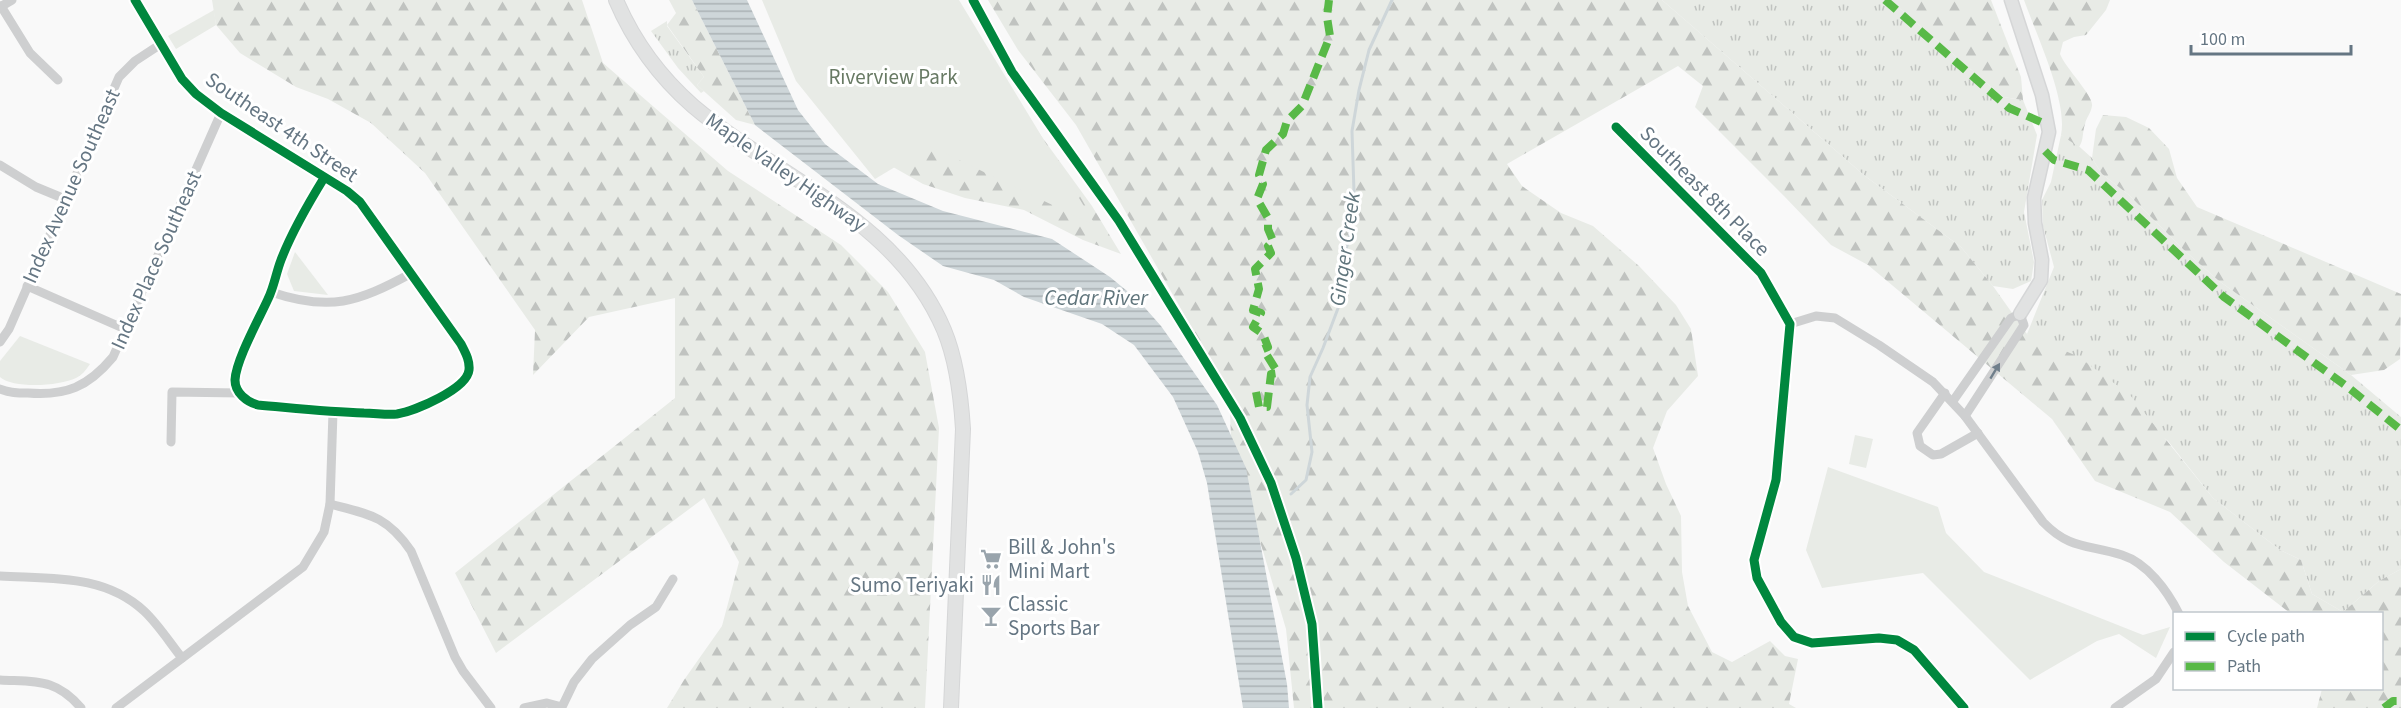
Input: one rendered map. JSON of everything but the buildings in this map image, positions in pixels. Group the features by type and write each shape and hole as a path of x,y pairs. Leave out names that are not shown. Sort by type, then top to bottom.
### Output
{"main road":[{"name":"Maple Valley Highway","path":"616,0 635,38 672,86 720,126 866,227 910,274 944,330 958,382 963,429 951,708"}],"street":[{"path":"12,0 1,7 30,53 58,80"},
{"name":"Southeast 4th Street","path":"135,0 182,79 196,94 221,113 347,191 360,202 461,344 468,358 469,371 464,382 414,409 396,414 333,412"},
{"path":"1953,401 2011,318 2020,314 2041,280 2042,260 2035,223 2034,198 2049,132 2042,95 2011,0"},
{"name":"Index Avenue Southeast","path":"0,342 9,328 119,77 135,61 161,44"},
{"name":"Index Place Southeast","path":"0,389 6,392 51,395 86,383 100,373 113,357 221,113"},
{"name":"Southeast 8th Place","path":"1616,127 1761,273 1790,324"},
{"path":"0,165 36,187 65,200"},
{"path":"116,708 303,567 324,532 330,504 333,412 247,402 234,383 237,367 272,292 281,261 293,233 324,178"},
{"path":"272,292 293,299 318,303 345,302 376,292 410,274"},
{"path":"27,286 125,329"},
{"path":"1965,416 2024,325 2020,314"},
{"path":"1964,708 1914,650 1897,640 1879,638 1812,643 1794,637 1780,622 1756,578 1754,560 1776,480 1790,324 1816,316 1835,318 1933,382 1953,401 2043,522 2057,537 2123,555 2140,564 2160,584 2177,612"},
{"path":"171,442 172,392 229,395 240,393"},
{"path":"1945,393 1917,433 1920,446 1933,455 1941,454 1978,433"},
{"path":"330,504 370,514 391,525 402,537 411,551 455,657 491,708"},
{"path":"0,576 78,581 103,585 125,596 145,612 182,658"},
{"path":"524,708 547,703 562,707 574,682 592,659 630,625 656,607 673,579"},
{"path":"2115,708 2157,680 2173,655"},
{"path":"0,680 49,682 64,690 81,708"}],"green space":[{"path":"212,0 582,0 603,63 728,171 841,245 888,292 925,352 939,428 925,708 667,708 722,626 739,562 704,498 496,653 455,573 675,398 675,298 589,317 533,375 535,330 425,173 371,123 328,99 296,87 240,53 216,25"},
{"path":"669,0 692,0 755,125 736,120 697,85 704,77 667,25 676,13"},
{"name":"Riverview Park","path":"762,0 959,0 1096,226 930,146 875,179 796,81"},
{"path":"988,0 1662,0 1865,176 1961,247 1993,286 2027,334 2079,357 2130,395 2213,498 2280,550 2301,560 2312,594 2343,612 2289,612 2224,562 2170,512 2095,481 2052,419 1868,265 1831,245 1695,107 1703,86 1678,66 1507,164 1522,186 1561,213 1593,226 1639,266 1676,305 1691,329 1698,376 1667,411 1653,448 1681,516 1682,572 1688,606 1712,652 1732,662 1770,641 1785,656 1798,659 1789,704 1796,708 1294,708 1286,629 1232,457 1229,393 1076,125 1018,50"},
{"path":"1662,0 1890,0 2003,97 2023,100 2037,135 2024,212 2034,262 2031,281 2013,289 1993,286 1961,247 1865,176"},
{"path":"1890,0 1991,0 2021,77 2023,100 2003,97"},
{"path":"2024,0 2110,0 2106,10 2086,35 2063,42 2060,54 2089,96 2092,106 2079,147 2061,135 2062,121 2056,86"},
{"path":"214,10 216,25 176,49 168,36"},
{"path":"667,21 667,26 704,77 697,85 704,91 701,93 678,68 651,31"},
{"path":"994,71 1092,206 1121,254 1083,240 1024,210 965,198 923,184 879,159"},
{"path":"2103,115 2126,117 2149,128 2169,149 2177,178 2197,207 2401,294 2400,359 2384,370 2351,375 2219,281 2129,195 2102,174 2092,158 2096,129"},
{"path":"2061,135 2072,140 2092,158 2102,174 2129,195 2219,281 2351,375 2401,417 2401,569 2379,581 2343,612 2312,594 2301,560 2280,550 2213,498 2168,441 2027,334 2054,267 2043,226 2042,200 2051,182"},
{"path":"295,252 328,295 294,291 287,274"},
{"path":"20,336 90,364 78,377 69,381 26,385 6,381 0,377 0,361"},
{"path":"1855,435 1873,439 1866,468 1849,464"},
{"path":"1828,467 1938,507 1946,533 1984,572 2143,635 2170,627 2156,658 2119,634 2097,641 2030,680 1923,573 1822,588 1806,550"},
{"path":"2401,569 2401,708 2317,708 2322,690 2383,690 2383,612 2343,612 2379,581"}],"water":[{"name":"Cedar River","path":"692,0 747,0 798,110 825,144 878,184 943,211 1052,239 1110,277 1138,300 1161,326 1217,405 1246,468 1287,684 1289,708 1243,708 1207,483 1198,452 1173,397 1134,345 1102,324 1024,297 994,280 943,266 898,235 755,125"}],"waterway":[{"name":"Ginger Creek","path":"1291,494 1306,480 1312,452 1307,405 1310,377 1340,303 1341,267 1350,235 1354,192 1352,131 1359,90 1369,50 1392,0"}],"marked path":[{"path":"1256,392 1259,407 1267,407 1271,374 1278,373 1263,349 1268,347 1263,334 1253,327 1261,313 1253,310 1259,289 1255,269 1271,253 1268,246 1273,241 1268,229 1268,218 1257,199 1263,184 1259,175 1266,150 1283,134 1287,121 1302,106 1330,36 1327,17 1329,0"},
{"path":"1885,0 2009,108 2048,125"},
{"path":"2045,151 2054,160 2088,170 2224,297 2349,388 2401,430"},
{"path":"2384,708 2393,701 2401,701"}],"cycle path":[{"path":"135,0 182,79 196,94 221,113 347,191 360,202 461,344 467,356 469,370 466,377 450,391 427,404 397,414 324,411 258,405 246,399 237,389 235,380 239,362 270,294 285,249 324,178"},
{"path":"973,0 1012,72 1119,221 1240,418 1271,483 1296,558 1312,624 1318,708"},
{"path":"1616,127 1761,273 1790,324 1776,480 1754,560 1757,578 1781,622 1794,637 1812,643 1879,638 1897,640 1914,650 1964,708"}],"place":[{"name":"Bill & John's Mini Mart","path":"991,559"},
{"name":"Sumo Teriyaki","path":"991,585"},
{"name":"Classic Sports Bar","path":"991,616"}]}
